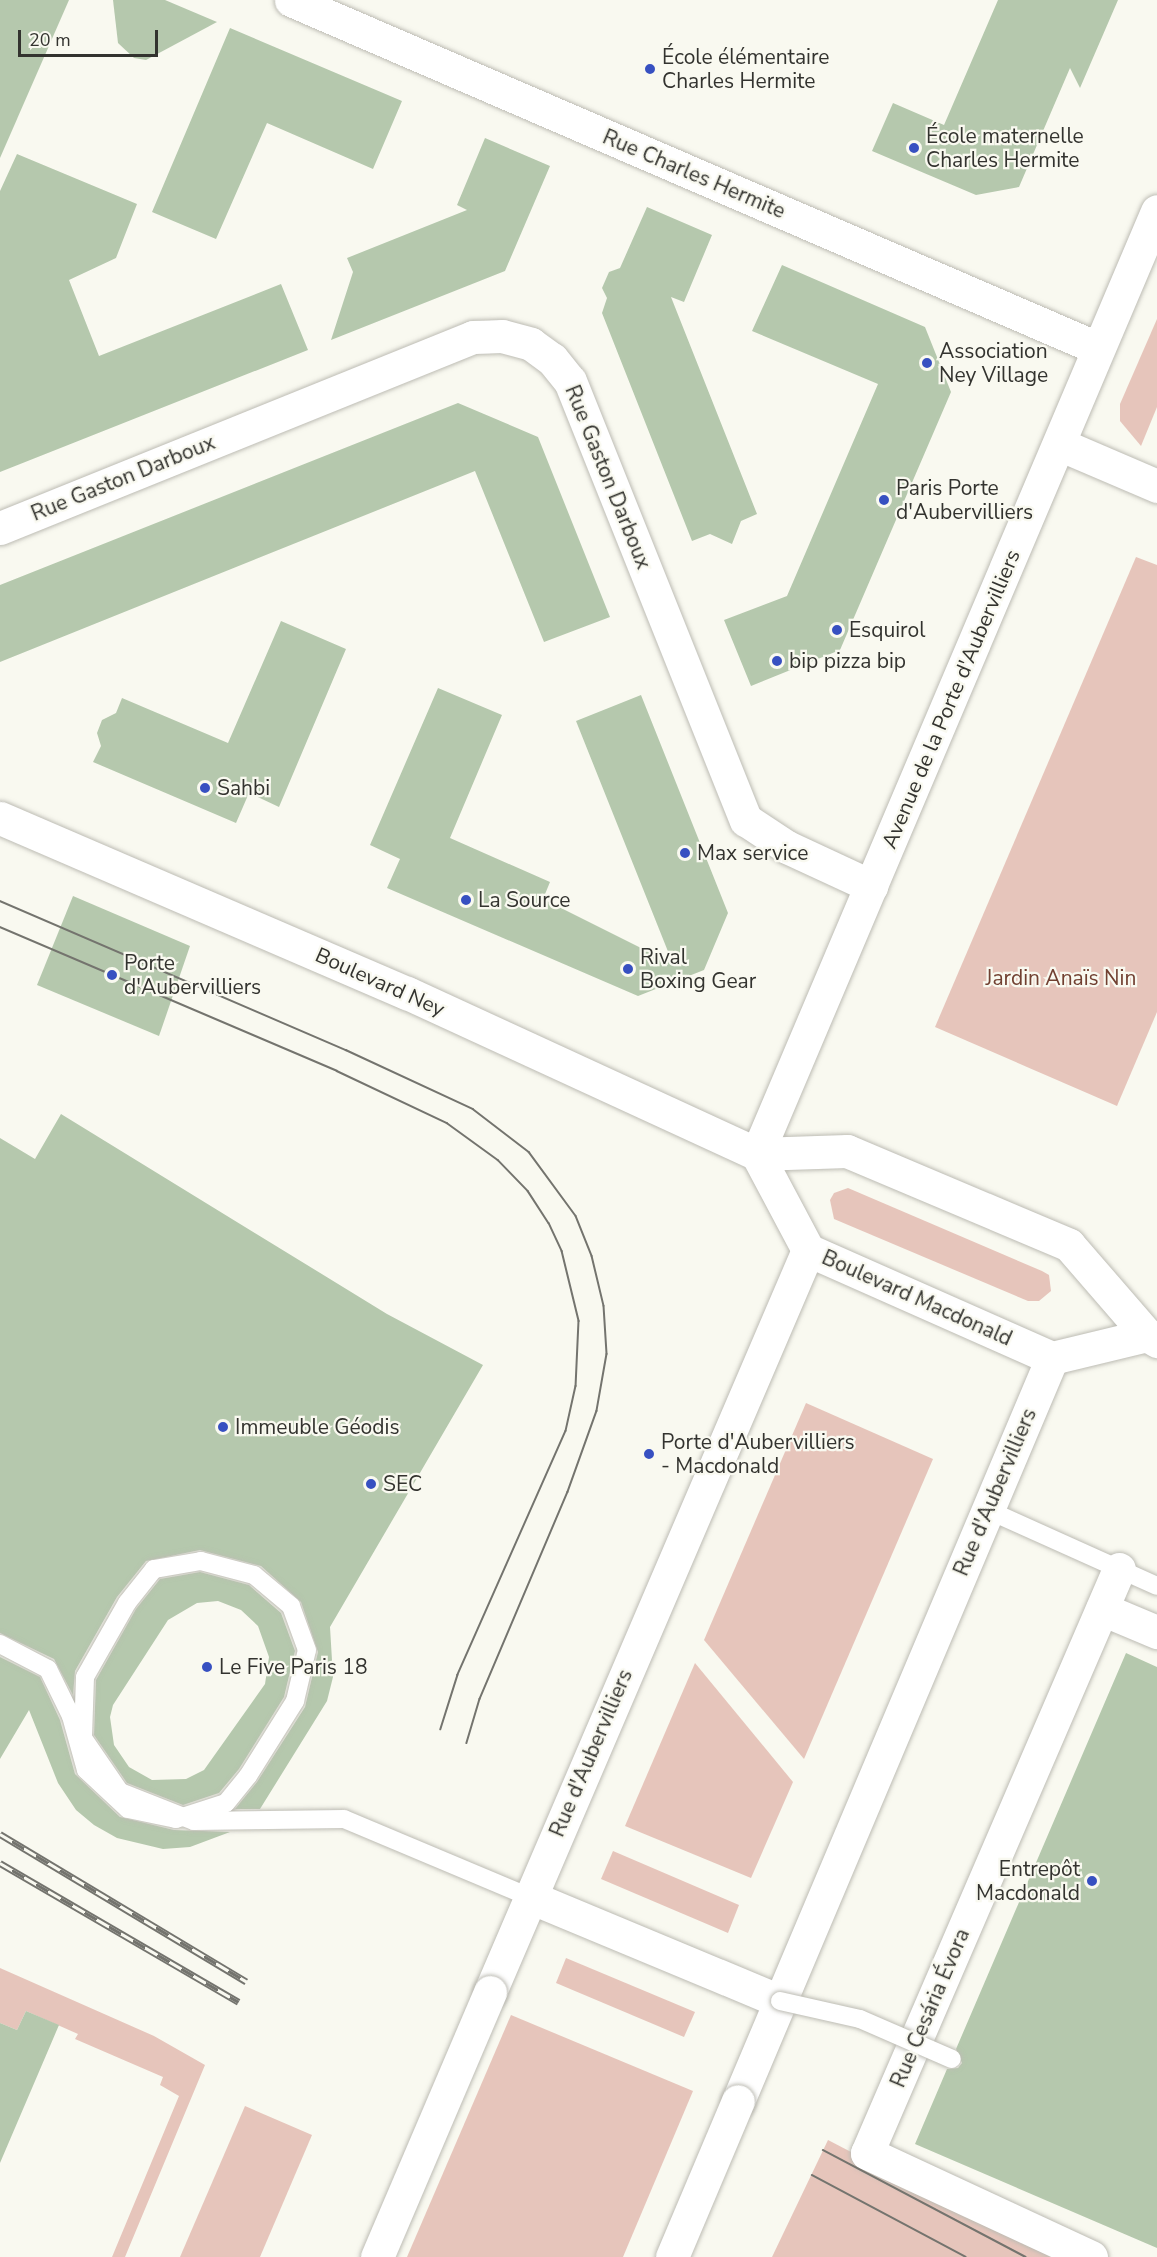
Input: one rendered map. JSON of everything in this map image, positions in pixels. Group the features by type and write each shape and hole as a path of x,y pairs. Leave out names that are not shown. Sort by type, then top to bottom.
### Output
{"main road":[{"name":"Rue Charles Hermite","path":"291,0 1097,348"},
{"name":"Avenue de la Porte d'Aubervilliers","path":"757,1154 1157,211"},
{"name":"Rue Gaston Darboux","path":"0,528 473,337 502,336 531,344 552,359 570,381 746,820 787,847 871,886"},
{"path":"1059,444 1157,486"},
{"name":"Boulevard Ney","path":"0,818 407,993 757,1154"},
{"path":"757,1154 847,1151 1069,1245 1154,1329 1052,1358"},
{"name":"Boulevard Macdonald","path":"757,1154 808,1250 1052,1358"},
{"name":"Rue d'Aubervilliers","path":"377,2257 808,1250"},
{"name":"Rue d'Aubervilliers","path":"672,2257 1052,1358"},
{"name":"Rue Cesária Évora","path":"1091,2257 867,2153 1119,1569"},
{"path":"1102,1609 1157,1632"},
{"path":"530,1897 780,2001"}],"lane":[{"path":"988,1510 1157,1586"},
{"path":"0,1644 48,1669 71,1716 87,1770 128,1809 176,1819 186,1816 206,1809 226,1803 248,1776 295,1701 308,1650 291,1606 254,1575 201,1561 154,1569 127,1603 85,1677 83,1738 120,1792 162,1809 173,1813 184,1817 194,1821 344,1819 530,1897"},
{"path":"780,2001 860,2019 952,2059"}],"green space":[{"path":"1157,319 1157,407 1141,446 1120,421 1120,404"},
{"name":"Jardin Anaïs Nin","path":"1136,557 1157,565 1157,1012 1117,1106 935,1027"},
{"path":"848,1188 1042,1271 1049,1275 1051,1291 1039,1301 1028,1301 834,1219 830,1200 834,1193"},
{"path":"806,1403 933,1459 804,1759 704,1640"},
{"path":"695,1663 793,1782 751,1878 625,1826"},
{"path":"613,1851 739,1905 728,1933 601,1879"},
{"path":"566,1958 695,2012 684,2037 556,1983"},
{"path":"0,1968 154,2036 205,2065 125,2257 112,2257 179,2096 160,2085 163,2077 75,2039 78,2034 26,2011 17,2030 0,2023"},
{"path":"511,2015 693,2091 623,2257 407,2257"},
{"path":"245,2106 312,2135 260,2257 180,2257"},
{"path":"828,2140 1053,2257 772,2257"}],"building":[{"path":"0,0 69,0 0,158"},
{"path":"113,0 165,0 217,22 146,60 134,58 118,43"},
{"path":"998,0 1118,0 1080,88 1070,68 1019,187 976,195 872,151 893,103 944,125"},
{"path":"230,28 402,101 373,169 267,123 216,239 152,212"},
{"path":"485,138 550,166 505,271 331,340 353,272 347,258 467,210 457,205"},
{"path":"17,154 137,204 116,258 69,280 99,356 281,284 308,350 0,472 0,191"},
{"path":"647,207 712,235 684,302 671,297 757,514 741,521 732,544 710,534 692,541 602,313 607,298 602,288 609,272 620,268"},
{"path":"782,265 925,327 951,392 840,650 751,686 724,620 787,596 878,384 752,331"},
{"path":"458,403 538,437 610,617 544,642 475,471 0,662 0,585"},
{"path":"281,621 346,649 279,807 249,793 236,823 93,762 101,746 97,733 102,720 116,713 122,698 228,743"},
{"path":"438,688 502,715 450,838 550,882 543,899 673,964 576,721 641,695 728,913 704,970 638,996 387,888 400,859 370,845"},
{"path":"73,896 190,946 159,1036 37,985"},
{"name":"Immeuble Géodis","path":"61,1114 387,1314 483,1365 330,1627 333,1677 327,1701 260,1809 235,1809 257,1782 305,1707 318,1652 301,1602 261,1566 200,1550 146,1561 117,1597 75,1671 73,1695 54,1659 0,1633 0,1138 35,1159"},
{"path":"200,1572 249,1585 281,1613 295,1651 284,1697 239,1769 219,1793 183,1805 127,1783 94,1735 96,1680 136,1609 160,1579","holes":["218,1601 241,1610 258,1626 269,1657 265,1684 204,1770 186,1779 152,1780 129,1767 114,1745 110,1717 113,1705 168,1620 197,1603"]},
{"name":"Entrepôt Macdonald","path":"1126,1653 1157,1667 1157,2248 915,2144 947,2069 958,2068 962,2063 956,2049"},
{"path":"0,1657 40,1677 60,1720 75,1774 120,1817 174,1830 230,1832 190,1847 163,1849 117,1838 94,1825 76,1810 58,1783 29,1710 0,1759"},
{"path":"26,2011 59,2025 0,2163 0,2023 17,2030"}],"tram line":[{"path":"0,901 346,1050 473,1109 529,1152 576,1216 592,1256 604,1306 607,1354 597,1411 568,1492 480,1699 467,1743"},
{"path":"0,927 337,1071 447,1123 498,1160 528,1191 549,1223 562,1251 579,1321 576,1386 566,1431 458,1675 441,1729"},
{"path":"823,2150 1026,2257"},
{"path":"812,2175 966,2257"}],"railway":[{"path":"0,1834 246,1981"},
{"path":"0,1863 239,2002"}],"place":[{"name":"École élémentaire Charles Hermite","path":"650,69"},
{"name":"École maternelle Charles Hermite","path":"914,148"},
{"name":"Association Ney Village","path":"927,363"},
{"name":"Paris Porte d'Aubervilliers","path":"884,500"},
{"name":"Esquirol","path":"837,630"},
{"name":"bip pizza bip","path":"777,661"},
{"name":"Sahbi","path":"205,788"},
{"name":"Max service","path":"685,853"},
{"name":"La Source","path":"466,900"},
{"name":"Rival Boxing Gear","path":"628,969"},
{"name":"Porte d'Aubervilliers","path":"112,975"},
{"name":"Immeuble Géodis","path":"223,1427"},
{"name":"Porte d'Aubervilliers - Macdonald","path":"649,1454"},
{"name":"SEC","path":"371,1484"},
{"name":"Le Five Paris 18","path":"207,1667"},
{"name":"Entrepôt Macdonald","path":"1092,1881"}]}
